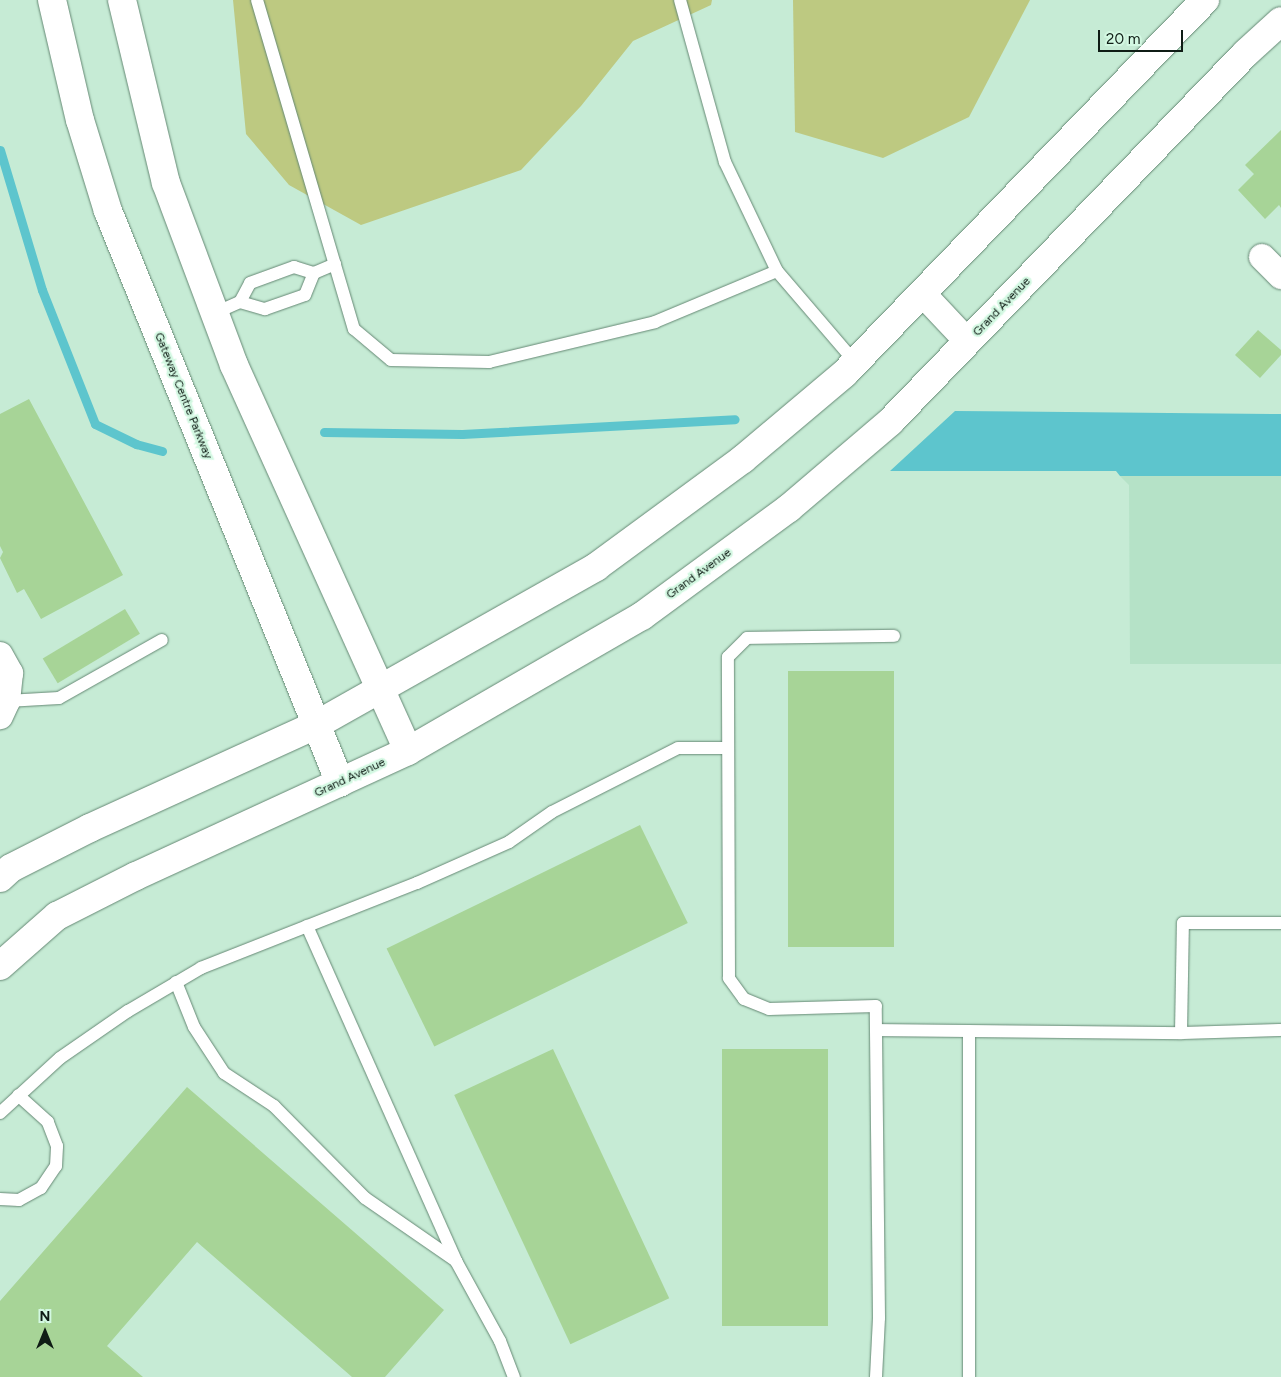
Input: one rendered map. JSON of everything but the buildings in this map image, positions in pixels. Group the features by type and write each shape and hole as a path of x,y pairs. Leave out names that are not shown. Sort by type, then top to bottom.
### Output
{"street":[{"name":"Gateway Centre Parkway","path":"52,0 80,120 108,210 340,783"},
{"path":"122,0 166,183 234,365 408,751"},
{"path":"0,878 11,868 90,828 316,725 381,691 596,567 743,459 855,362 1205,0"},
{"name":"Grand Avenue","path":"0,966 57,916 136,876 408,751 642,616 789,508 890,422 1246,53 1281,21"},
{"path":"1262,257 1281,276"},
{"path":"922,293 968,342"},
{"path":"0,655 10,673 4,709"}],"lane":[{"path":"257,0 354,329 391,360 489,362 655,322 777,272"},
{"path":"680,0 726,162 777,272 855,362"},
{"path":"215,313 240,302 250,283 294,267 314,273 335,264"},
{"path":"240,302 265,309 305,295 314,273"},
{"path":"876,1377 879,1318 876,1006 769,1009 744,999 729,978 728,657 747,638 894,636"},
{"path":"4,709 59,698 162,640"},
{"path":"0,1113 60,1058 128,1011 201,968 509,842 552,812 678,748 728,748"},
{"path":"1181,1033 1183,922 1281,922"},
{"path":"307,926 456,1261 500,1341 514,1377"},
{"path":"176,982 194,1028 224,1073 274,1106 364,1198 456,1261"},
{"path":"877,1030 1181,1033 1281,1030"},
{"path":"969,1031 969,1377"},
{"path":"0,1199 18,1200 42,1188 56,1166 57,1146 48,1122 18,1095"}],"shaded area":[{"path":"1120,476 1281,476 1281,664 1130,664 1129,485"}],"green space":[{"path":"233,0 712,0 711,5 633,41 581,106 521,170 361,225 289,185 246,134"},
{"path":"793,0 1030,0 969,117 883,158 795,132"}],"water":[{"path":"955,411 1281,414 1281,476 1120,476 1116,471 890,471"}],"waterway":[{"path":"0,150 42,290 95,424 136,444 162,451"},
{"path":"324,432 462,434 735,419"}]}
